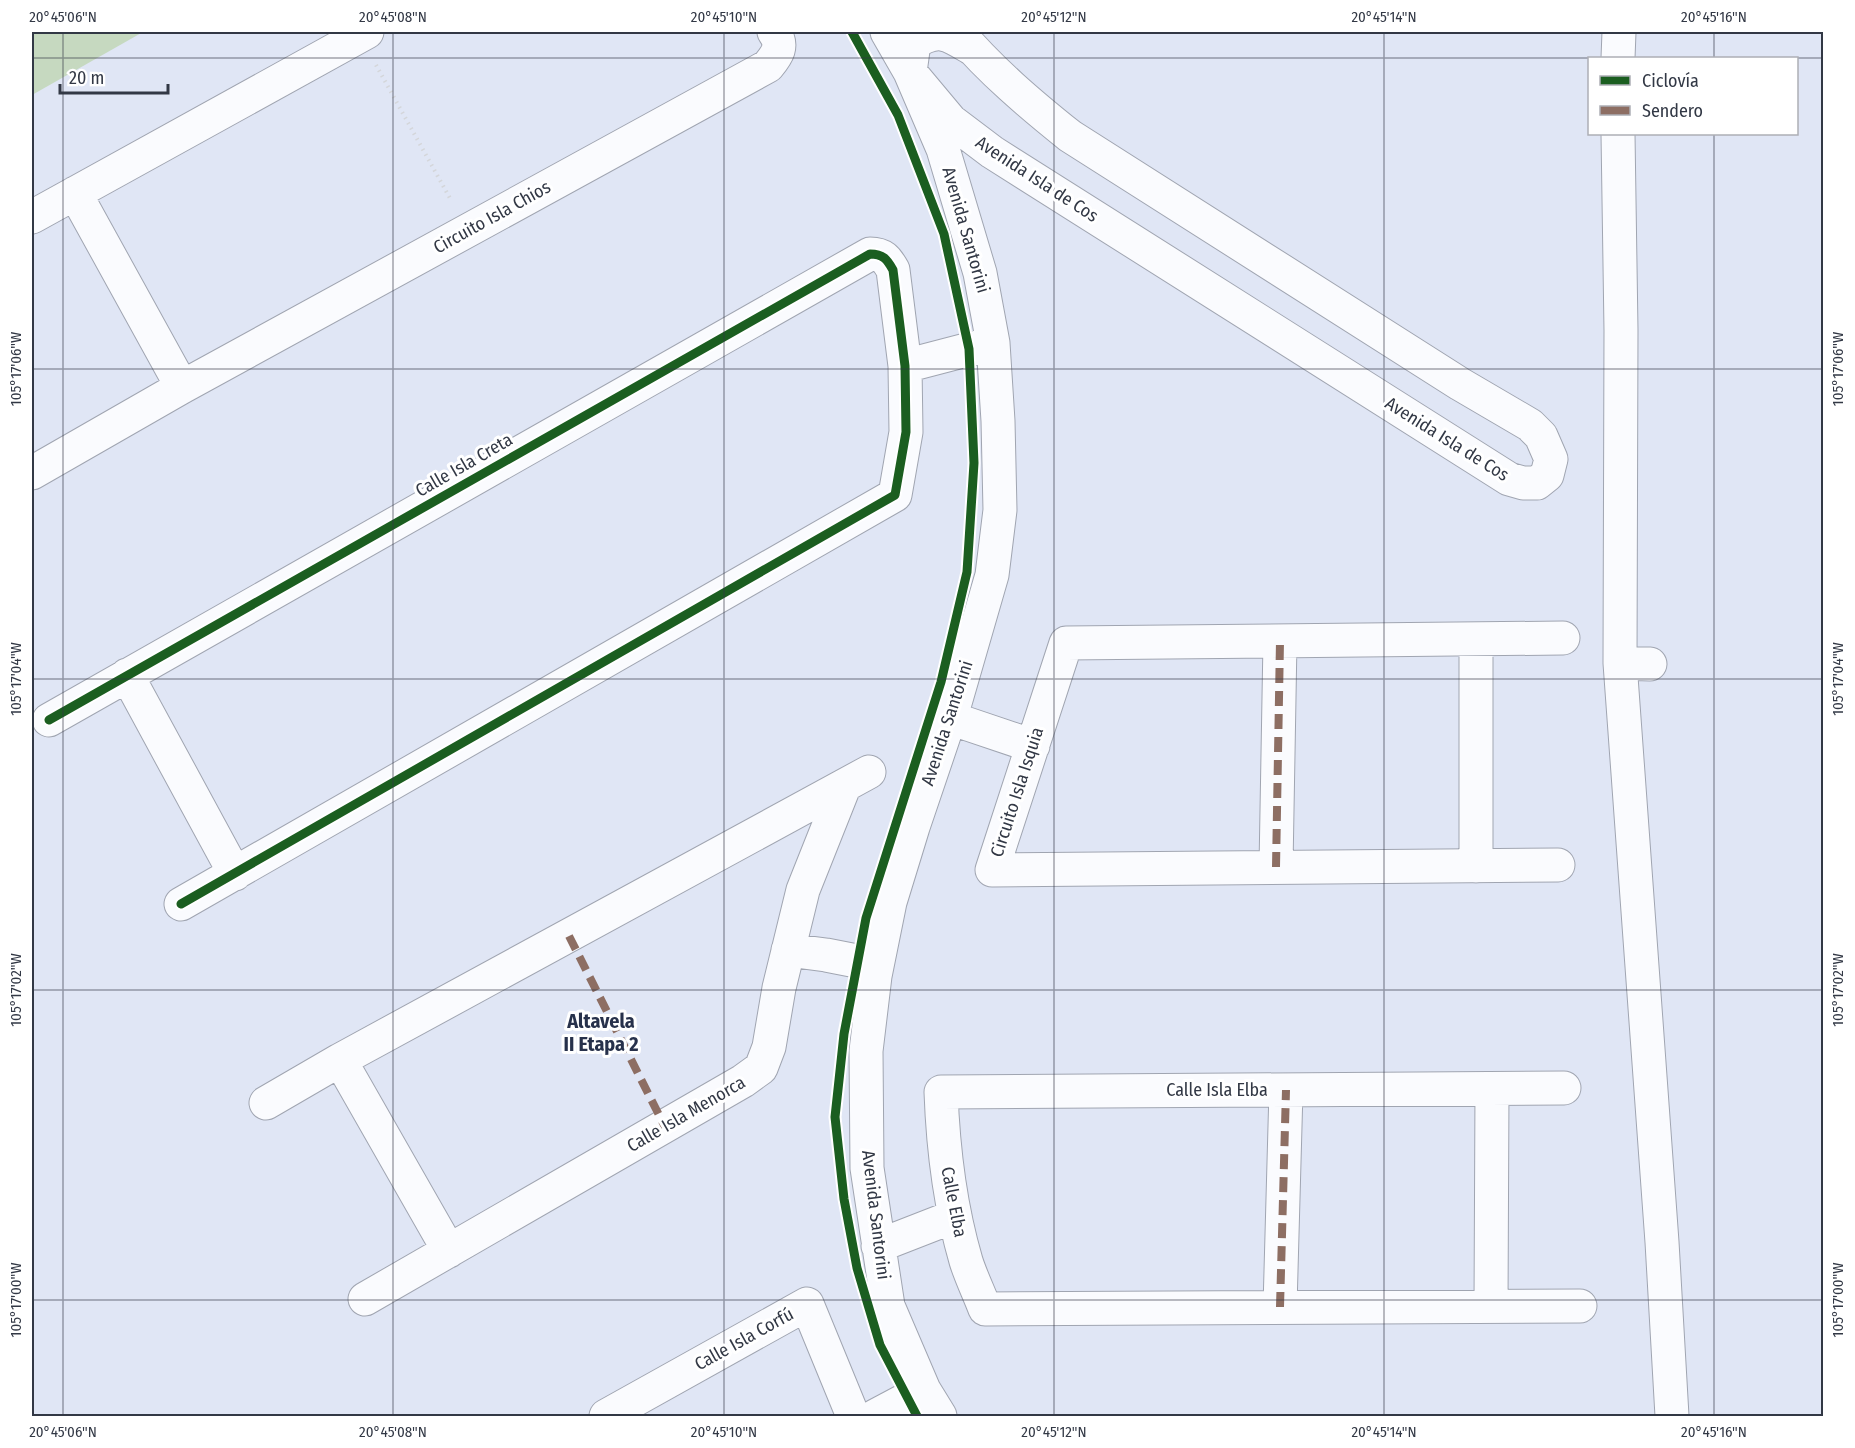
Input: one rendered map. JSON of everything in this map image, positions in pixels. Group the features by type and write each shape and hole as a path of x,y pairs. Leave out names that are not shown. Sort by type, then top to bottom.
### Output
{"street":[{"name":"Circuito Isla Chios","path":"32,473 182,387 768,66 778,54 780,46 774,32"},
{"name":"Avenida Santorini","path":"887,32 910,72 943,149 964,215 980,273 993,343 998,421 999,520 992,575 950,718 890,902 877,965 866,1051 867,1168 888,1306 932,1403"},
{"path":"1618,57 1619,32"},
{"path":"32,217 363,34"},
{"path":"910,72 914,43 928,34 949,35 965,40"},
{"name":"Avenida Isla de Cos","path":"910,72 951,121 992,152 1501,475 1523,483 1537,483 1547,475 1551,459 1541,436 1530,425 1450,378 1070,136 1035,108 965,40"},
{"path":"1618,135 1621,330 1671,1416"},
{"path":"75,193 182,387"},
{"name":"Calle Isla Creta","path":"49,720 870,254 878,254 886,258 893,270 905,366"},
{"path":"181,904 895,495 906,432 905,366 993,343"},
{"name":"Circuito Isla Isquia","path":"1558,865 992,870 1066,643 1563,638"},
{"path":"1476,639 1476,866"},
{"path":"1276,867 1280,641"},
{"path":"127,675 235,874"},
{"path":"950,718 1033,746"},
{"name":"Calle Isla Menorca","path":"266,1103 340,1060 856,780 803,890 788,950 769,1047 761,1068 743,1082 365,1299"},
{"path":"788,950 877,965"},
{"path":"340,1060 448,1251"},
{"name":"Calle Isla Elba","path":"941,1092 1564,1088"},
{"path":"1491,1306 1492,1089"},
{"path":"1286,1090 1280,1307 1580,1306"},
{"name":"Calle Elba","path":"941,1092 942,1128 949,1189 967,1263 985,1309 1280,1307"},
{"path":"878,1246 955,1216"},
{"name":"Calle Isla Corfú","path":"606,1416 807,1304 853,1416"},
{"path":"884,1412 932,1403"}],"path":[{"path":"363,34 468,230"}],"green space":[{"path":"32,32 143,32 32,95"}],"marked path":[{"path":"1276,867 1280,641"},
{"path":"569,936 665,1127"},
{"path":"1280,1307 1286,1090"}],"cycle path":[{"path":"852,32 898,115 944,234 969,349 974,463 967,572 941,682 866,918 844,1034 835,1117 844,1199 857,1268 880,1345 917,1416"},
{"path":"49,720 870,254 881,256 889,263 893,270 905,366 906,432 895,495 181,904"}],"district":[{"name":"Altavela II Etapa 2","path":"601,1032"}]}
